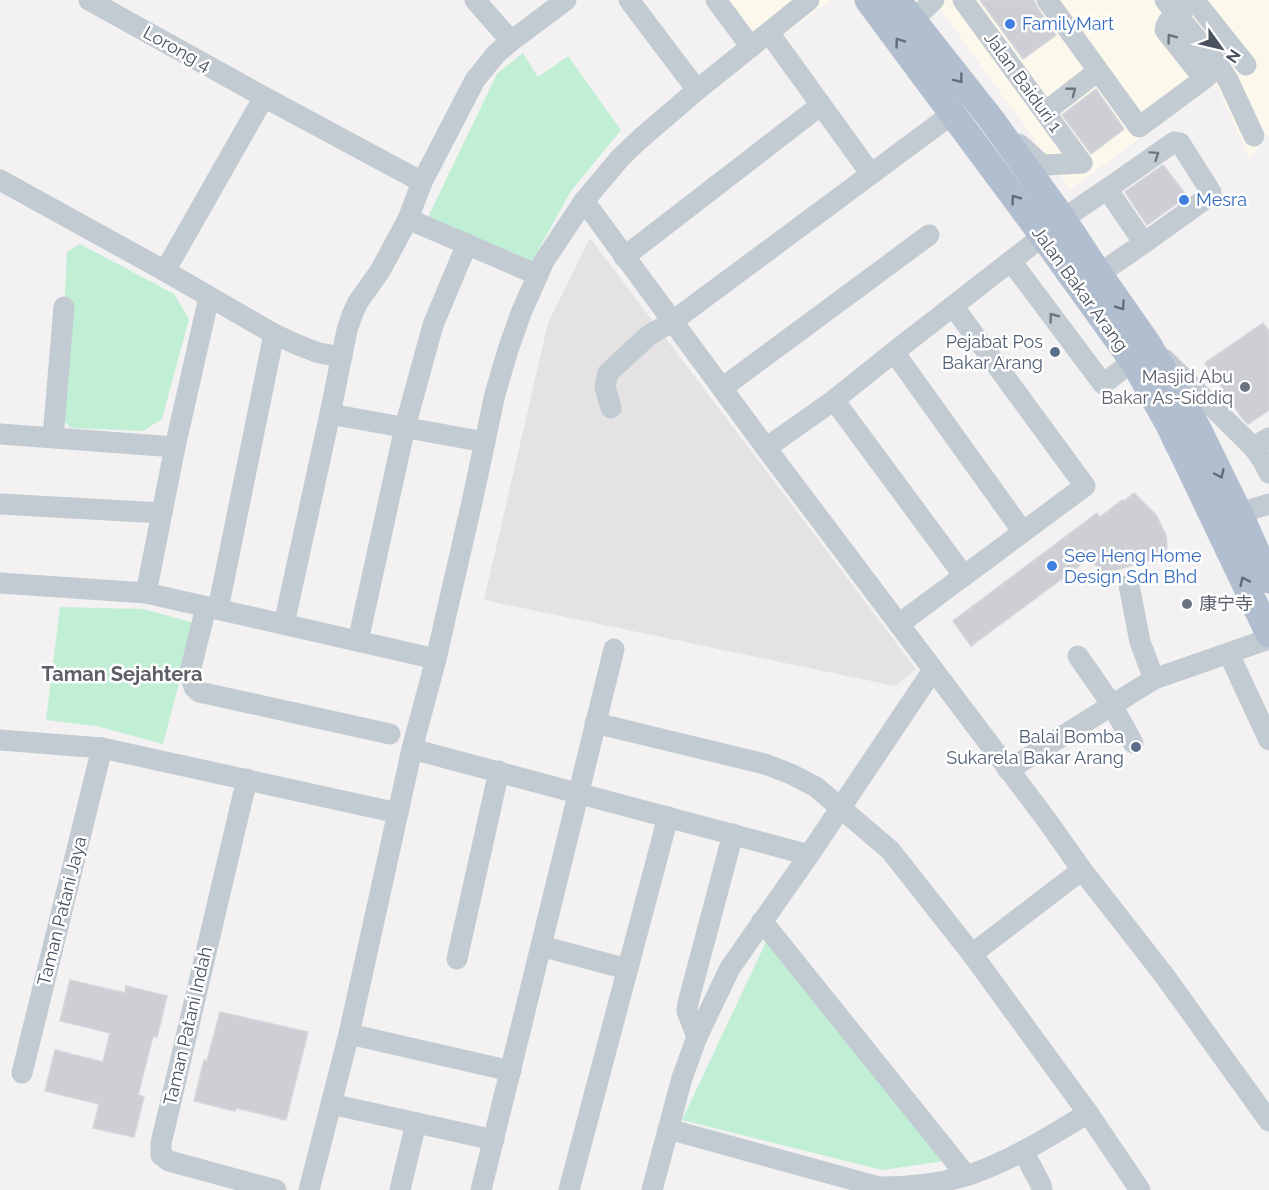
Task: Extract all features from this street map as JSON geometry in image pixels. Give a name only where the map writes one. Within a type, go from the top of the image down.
[{"type":"main road","name":"Jalan Bakar Arang","points":[[868,0],[1042,236],[1140,353],[1197,426],[1269,580]]},
{"type":"main road","name":"Jalan Bakar Arang","points":[[906,7],[991,119],[1063,219],[1099,274],[1140,353],[1176,442],[1269,634]]},
{"type":"street","name":"Lorong 4","points":[[89,0],[422,182]]},
{"type":"street","points":[[475,0],[512,41]]},
{"type":"street","points":[[284,624],[352,315],[358,302],[380,271],[408,219],[422,182],[475,80],[496,54],[566,0]]},
{"type":"street","points":[[629,0],[697,90]]},
{"type":"street","points":[[716,0],[752,47]]},
{"type":"street","points":[[309,1190],[349,1034],[412,748],[436,659],[495,394],[521,314],[544,261],[584,201],[621,157],[697,90],[809,0]]},
{"type":"street","points":[[906,7],[934,0]]},
{"type":"street","name":"Jalan Baiduri 1","points":[[963,0],[1082,163],[1052,166],[1040,163],[991,119]]},
{"type":"street","points":[[1047,0],[1139,127],[1211,73]]},
{"type":"street","points":[[1246,65],[1194,1],[1171,7],[1165,30],[1211,73],[1228,80],[1254,136]]},
{"type":"street","points":[[769,33],[871,174]]},
{"type":"street","points":[[1045,112],[1098,71]]},
{"type":"street","points":[[165,271],[264,97]]},
{"type":"street","points":[[624,257],[821,105]]},
{"type":"street","points":[[611,408],[605,387],[608,373],[648,336],[673,321],[952,114]]},
{"type":"street","points":[[1063,219],[1174,142],[1180,142],[1211,192],[1210,195],[1099,274]]},
{"type":"street","points":[[0,180],[274,334],[319,353],[342,357]]},
{"type":"street","points":[[1107,189],[1144,243]]},
{"type":"street","points":[[584,201],[1082,870],[1164,975],[1269,1121]]},
{"type":"street","points":[[408,219],[538,275]]},
{"type":"street","points":[[722,388],[928,235]]},
{"type":"street","points":[[766,448],[834,400],[1042,236]]},
{"type":"street","points":[[358,641],[405,427],[433,325],[468,244]]},
{"type":"street","points":[[1011,261],[1103,384],[1140,353],[1261,442],[1263,461],[1269,473]]},
{"type":"street","points":[[146,593],[175,447],[209,297]]},
{"type":"street","points":[[899,624],[1085,486],[952,306]]},
{"type":"street","points":[[53,437],[64,307]]},
{"type":"street","points":[[274,334],[212,608],[190,672],[192,681],[199,692],[390,734]]},
{"type":"street","points":[[894,352],[1023,532]]},
{"type":"street","points":[[834,400],[964,576]]},
{"type":"street","points":[[330,414],[485,442]]},
{"type":"street","points":[[0,434],[175,447]]},
{"type":"street","points":[[0,504],[162,513]]},
{"type":"street","points":[[1239,513],[1269,504]]},
{"type":"street","points":[[0,584],[146,593],[436,659]]},
{"type":"street","points":[[1129,585],[1140,642],[1154,679]]},
{"type":"street","points":[[1008,770],[1154,679],[1269,639]]},
{"type":"street","points":[[485,1189],[494,1140],[614,649]]},
{"type":"street","points":[[1229,654],[1269,740]]},
{"type":"street","points":[[1078,656],[1112,705],[1133,743]]},
{"type":"street","points":[[652,1190],[682,1078],[697,1037],[730,968],[933,670]]},
{"type":"street","points":[[595,723],[765,764],[816,787],[840,807],[890,850],[972,954],[1088,1113],[1140,1190]]},
{"type":"street","points":[[0,740],[102,748],[398,813]]},
{"type":"street","name":"Taman Patani Jaya","points":[[22,1073],[102,748]]},
{"type":"street","points":[[412,748],[809,855]]},
{"type":"street","points":[[457,959],[499,771]]},
{"type":"street","name":"Taman Patani Indah","points":[[247,779],[160,1143],[161,1155],[169,1161],[276,1190]]},
{"type":"street","points":[[569,1190],[668,817]]},
{"type":"street","points":[[697,1037],[687,1011],[688,1003],[734,834]]},
{"type":"street","points":[[972,954],[1082,870]]},
{"type":"street","points":[[762,921],[966,1176]]},
{"type":"street","points":[[541,946],[627,969]]},
{"type":"street","points":[[349,1034],[511,1071]]},
{"type":"street","points":[[331,1104],[494,1140]]},
{"type":"street","points":[[668,1129],[879,1188],[932,1184],[966,1176],[1023,1151],[1088,1113]]},
{"type":"street","points":[[400,1190],[416,1122]]},
{"type":"street","points":[[1023,1151],[1042,1190]]},
{"type":"shaded area","points":[[714,0],[831,0],[755,55]]},
{"type":"shaded area","points":[[934,0],[1269,0],[1269,134],[1250,159],[1216,84],[1070,189]]},
{"type":"shaded area","points":[[590,238],[916,669],[895,686],[484,600],[548,323]]},
{"type":"green space","points":[[523,53],[538,77],[568,56],[621,130],[571,191],[532,261],[428,217],[497,74]]},
{"type":"green space","points":[[80,244],[174,294],[189,319],[162,419],[143,431],[71,428],[59,416],[67,252]]},
{"type":"green space","points":[[60,607],[143,609],[195,623],[163,744],[96,726],[46,720]]},
{"type":"green space","points":[[766,942],[945,1161],[882,1170],[682,1120]]},
{"type":"building","points":[[980,0],[1034,0],[1056,35],[1023,59]]},
{"type":"building","points":[[1096,89],[1124,129],[1091,154],[1062,115]]},
{"type":"building","points":[[1163,165],[1187,196],[1147,225],[1125,192]]},
{"type":"building","name":"Masjid Abu Bakar As-Siddiq","points":[[1263,323],[1269,331],[1269,410],[1248,424],[1205,363]]},
{"type":"building","name":"See Heng Home Design Sdn Bhd","points":[[1134,493],[1156,515],[1166,535],[1165,556],[1102,574],[1090,558],[971,646],[953,621],[1097,513],[1100,517]]},
{"type":"building","points":[[70,980],[125,993],[126,986],[167,996],[157,1037],[153,1036],[138,1095],[144,1097],[134,1137],[93,1128],[99,1104],[45,1091],[55,1050],[103,1062],[110,1033],[60,1021]]},
{"type":"building","points":[[220,1012],[308,1032],[286,1120],[194,1101],[204,1060],[207,1061]]},
{"type":"place","name":"FamilyMart","points":[[1010,24]]},
{"type":"place","name":"Mesra","points":[[1184,200]]},
{"type":"place","name":"Pejabat Pos Bakar Arang","points":[[1055,352]]},
{"type":"place","name":"Masjid Abu Bakar As-Siddiq","points":[[1245,387]]},
{"type":"place","name":"See Heng Home Design Sdn Bhd","points":[[1052,566]]},
{"type":"place","name":"康宁寺","points":[[1187,604]]},
{"type":"place","name":"Balai Bomba Sukarela Bakar Arang","points":[[1136,747]]},
{"type":"district","name":"Taman Sejahtera","points":[[122,674]]}]
